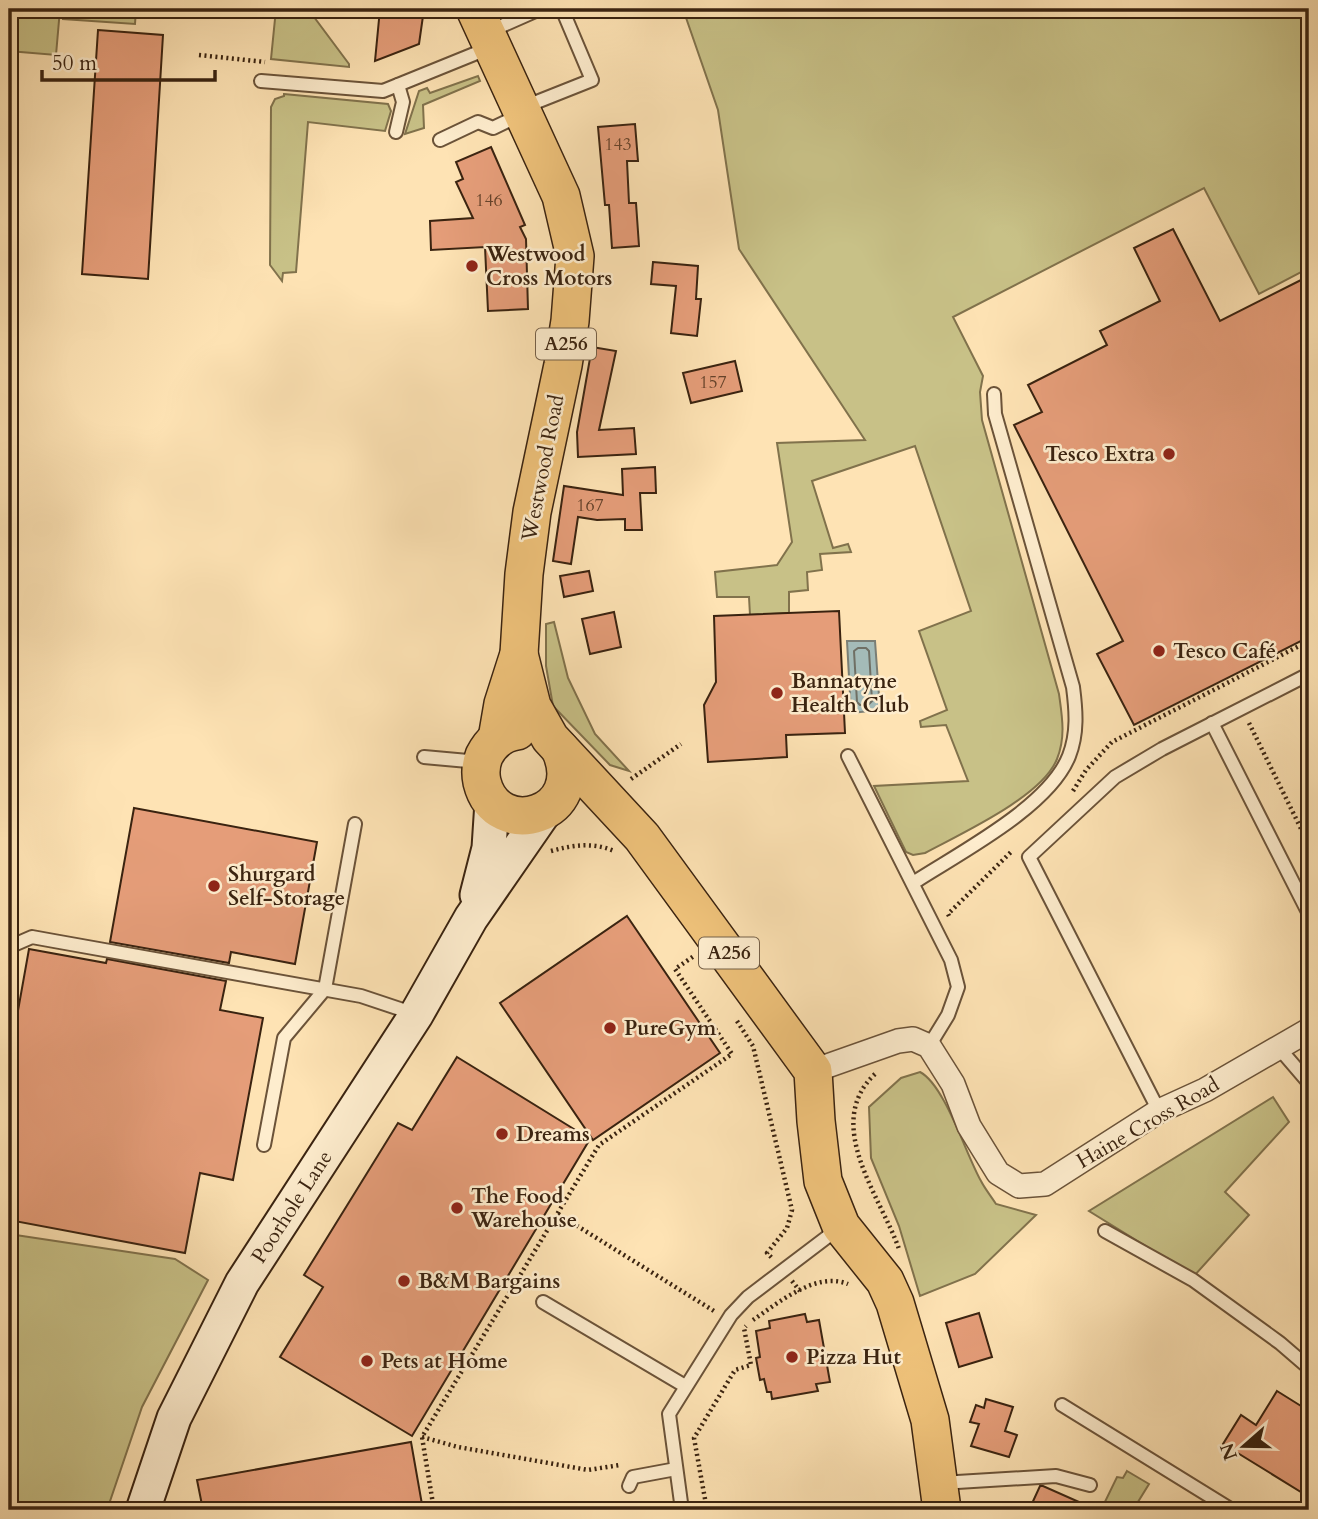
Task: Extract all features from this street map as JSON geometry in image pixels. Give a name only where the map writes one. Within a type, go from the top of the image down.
[{"type":"main road","name":"Westwood Road","points":[[485,30],[561,196],[575,257],[565,354],[532,512],[524,574],[519,654],[481,777],[484,790],[492,802]]},
{"type":"main road","name":"Westwood Road","points":[[519,654],[532,706],[566,762],[564,790],[550,807]]},
{"type":"main road","points":[[489,751],[509,732],[523,730],[537,732],[555,743]]},
{"type":"main road","name":"Westwood Road","points":[[555,743],[642,837],[813,1071]]},
{"type":"main road","points":[[492,802],[503,811],[517,816],[531,816],[550,807],[642,837]]},
{"type":"main road","points":[[813,1071],[823,1181],[841,1226],[885,1281],[895,1303],[930,1420],[941,1497]]},
{"type":"street","name":"Poorhole Lane","points":[[471,918],[489,848],[492,802]]},
{"type":"street","name":"Poorhole Lane","points":[[143,1510],[174,1418],[242,1283],[416,1015],[471,918],[550,807]]},
{"type":"street","name":"Haine Cross Road","points":[[929,1046],[953,1084],[970,1126],[998,1173],[1019,1186],[1045,1184],[1160,1111],[1205,1090],[1309,1030]]},
{"type":"street","points":[[813,1071],[898,1041],[913,1039],[929,1046]]},
{"type":"lane","points":[[261,80],[383,91],[398,85],[485,30],[540,9]]},
{"type":"lane","points":[[440,140],[478,122],[493,128],[523,110],[592,80],[562,9]]},
{"type":"lane","points":[[396,132],[403,102],[398,85]]},
{"type":"lane","points":[[913,883],[1027,808],[1054,784],[1070,755],[1077,716],[1073,687],[995,414],[994,394]]},
{"type":"lane","points":[[1160,1111],[1028,857],[1115,777],[1162,749],[1309,674]]},
{"type":"lane","points":[[1212,723],[1309,915]]},
{"type":"lane","points":[[424,757],[489,751]]},
{"type":"lane","points":[[848,756],[951,960],[958,987],[948,1015],[929,1046]]},
{"type":"lane","points":[[264,1145],[284,1038],[325,989],[355,824]]},
{"type":"lane","points":[[9,947],[32,937],[361,996],[416,1015]]},
{"type":"lane","points":[[1279,1048],[1309,1083]]},
{"type":"lane","points":[[682,1510],[669,1413],[728,1319],[748,1297],[841,1226]]},
{"type":"lane","points":[[1105,1231],[1193,1280],[1280,1343],[1309,1368]]},
{"type":"lane","points":[[544,1302],[685,1386]]},
{"type":"lane","points":[[1062,1405],[1232,1510]]},
{"type":"lane","points":[[629,1486],[632,1477],[676,1469]]},
{"type":"lane","points":[[941,1497],[1056,1476],[1090,1485]]},
{"type":"path","points":[[1301,9],[1309,27]]},
{"type":"path","points":[[199,55],[273,63]]},
{"type":"path","points":[[1112,743],[1309,641]]},
{"type":"path","points":[[1242,708],[1309,845]]},
{"type":"path","points":[[631,779],[681,744]]},
{"type":"path","points":[[687,945],[701,967]]},
{"type":"path","points":[[434,1510],[422,1437],[599,1145],[732,1054],[675,969],[694,956]]},
{"type":"path","points":[[730,1010],[753,1046],[792,1210],[787,1228],[767,1252]]},
{"type":"path","points":[[558,1214],[715,1312]]},
{"type":"path","points":[[707,1510],[694,1438],[735,1370],[751,1365],[744,1328],[800,1291],[821,1282],[837,1280],[852,1285]]},
{"type":"path","points":[[422,1437],[445,1444],[572,1468]]},
{"type":"shaded area","points":[[9,9],[60,9],[56,55],[9,51]]},
{"type":"shaded area","points":[[64,9],[136,9],[135,24],[63,19]]},
{"type":"shaded area","points":[[276,9],[308,9],[349,67],[271,59]]},
{"type":"shaded area","points":[[683,9],[1296,9],[1309,36],[1309,268],[1259,294],[1204,188],[953,317],[983,376],[980,392],[982,420],[1059,694],[1062,735],[1057,759],[1035,787],[978,825],[925,853],[913,855],[906,852],[874,786],[968,781],[946,725],[921,727],[920,721],[947,710],[919,631],[971,611],[915,446],[812,481],[833,548],[848,544],[851,552],[820,554],[822,570],[807,572],[808,590],[789,592],[789,613],[750,615],[749,597],[717,597],[715,572],[777,565],[792,542],[777,443],[865,440],[739,249],[718,110]]},
{"type":"shaded area","points":[[478,76],[480,81],[423,105],[424,128],[405,134],[419,91],[427,88],[430,93]]},
{"type":"shaded area","points":[[284,94],[388,104],[391,111],[385,131],[308,122],[296,272],[283,273],[282,281],[270,265],[271,107],[275,99]]},
{"type":"shaded area","points":[[554,622],[568,678],[595,734],[629,771],[610,765],[553,706],[546,666],[546,624]]},
{"type":"shaded area","points":[[920,1072],[938,1091],[984,1187],[996,1204],[1036,1215],[975,1274],[920,1296],[899,1226],[871,1158],[869,1107],[901,1078]]},
{"type":"shaded area","points":[[1273,1097],[1289,1122],[1225,1192],[1249,1215],[1194,1276],[1089,1211]]},
{"type":"shaded area","points":[[9,1234],[175,1259],[208,1280],[142,1407],[107,1510],[9,1510]]},
{"type":"shaded area","points":[[1127,1471],[1149,1484],[1133,1510],[1101,1510],[1117,1477],[1123,1478]]},
{"type":"water","points":[[847,641],[875,641],[880,710],[851,713]]},
{"type":"building","points":[[380,9],[424,9],[419,44],[375,61]]},
{"type":"building","points":[[98,30],[163,35],[148,279],[82,274]]},
{"type":"building","points":[[635,124],[638,161],[627,161],[629,203],[636,203],[639,246],[612,248],[598,127]]},
{"type":"building","points":[[491,147],[525,225],[520,227],[526,239],[528,309],[488,311],[485,247],[431,250],[430,221],[473,218],[456,182],[463,179],[456,162]]},
{"type":"building","name":"Tesco Extra","points":[[1173,229],[1220,321],[1309,276],[1309,637],[1134,725],[1097,654],[1123,641],[1014,425],[1042,412],[1028,385],[1107,345],[1100,331],[1160,301],[1134,248]]},
{"type":"building","points":[[653,262],[698,266],[696,299],[701,299],[697,336],[671,333],[676,286],[651,284]]},
{"type":"building","points":[[592,347],[616,351],[599,430],[634,428],[636,454],[578,457],[577,432]]},
{"type":"building","points":[[735,361],[742,391],[691,403],[683,373]]},
{"type":"building","points":[[655,467],[656,493],[640,493],[642,530],[625,530],[625,519],[597,520],[578,517],[571,564],[553,561],[564,486],[623,495],[622,469]]},
{"type":"building","points":[[589,571],[593,591],[564,597],[560,576]]},
{"type":"building","name":"Bannatyne Health Club","points":[[839,611],[845,733],[786,735],[787,757],[708,762],[704,705],[716,682],[714,616]]},
{"type":"building","points":[[614,612],[621,647],[590,654],[582,619]]},
{"type":"building","name":"Shurgard Self-Storage","points":[[134,808],[317,842],[295,964],[231,952],[229,963],[110,942]]},
{"type":"building","name":"PureGym","points":[[627,916],[720,1053],[593,1140],[500,1003]]},
{"type":"building","points":[[29,949],[106,963],[107,959],[226,981],[220,1010],[263,1018],[233,1180],[200,1173],[185,1253],[9,1220],[9,1061]]},
{"type":"building","points":[[457,1057],[590,1139],[412,1436],[280,1357],[323,1287],[304,1275],[398,1123],[412,1130]]},
{"type":"building","points":[[979,1313],[992,1357],[959,1367],[946,1323]]},
{"type":"building","name":"Pizza Hut","points":[[805,1314],[807,1322],[819,1320],[830,1382],[816,1384],[818,1391],[772,1399],[764,1379],[760,1380],[756,1358],[760,1357],[756,1331],[770,1328],[769,1321]]},
{"type":"building","points":[[1277,1391],[1309,1411],[1309,1497],[1223,1444],[1241,1415],[1256,1425]]},
{"type":"building","points":[[986,1399],[1013,1407],[1005,1431],[1017,1435],[1009,1457],[971,1446],[979,1424],[970,1422],[976,1405],[984,1408]]},
{"type":"building","points":[[411,1442],[423,1510],[203,1510],[197,1480]]},
{"type":"building","points":[[1040,1486],[1043,1486],[1097,1510],[1029,1510]]},
{"type":"place","name":"Westwood Cross Motors","points":[[472,266]]},
{"type":"place","name":"Tesco Extra","points":[[1169,454]]},
{"type":"place","name":"Tesco Café","points":[[1159,651]]},
{"type":"place","name":"Bannatyne Health Club","points":[[777,693]]},
{"type":"place","name":"Shurgard Self-Storage","points":[[214,886]]},
{"type":"place","name":"PureGym","points":[[610,1028]]},
{"type":"place","name":"Dreams","points":[[502,1134]]},
{"type":"place","name":"The Food Warehouse","points":[[457,1208]]},
{"type":"place","name":"B&M Bargains","points":[[404,1281]]},
{"type":"place","name":"Pizza Hut","points":[[792,1357]]},
{"type":"place","name":"Pets at Home","points":[[367,1361]]}]
